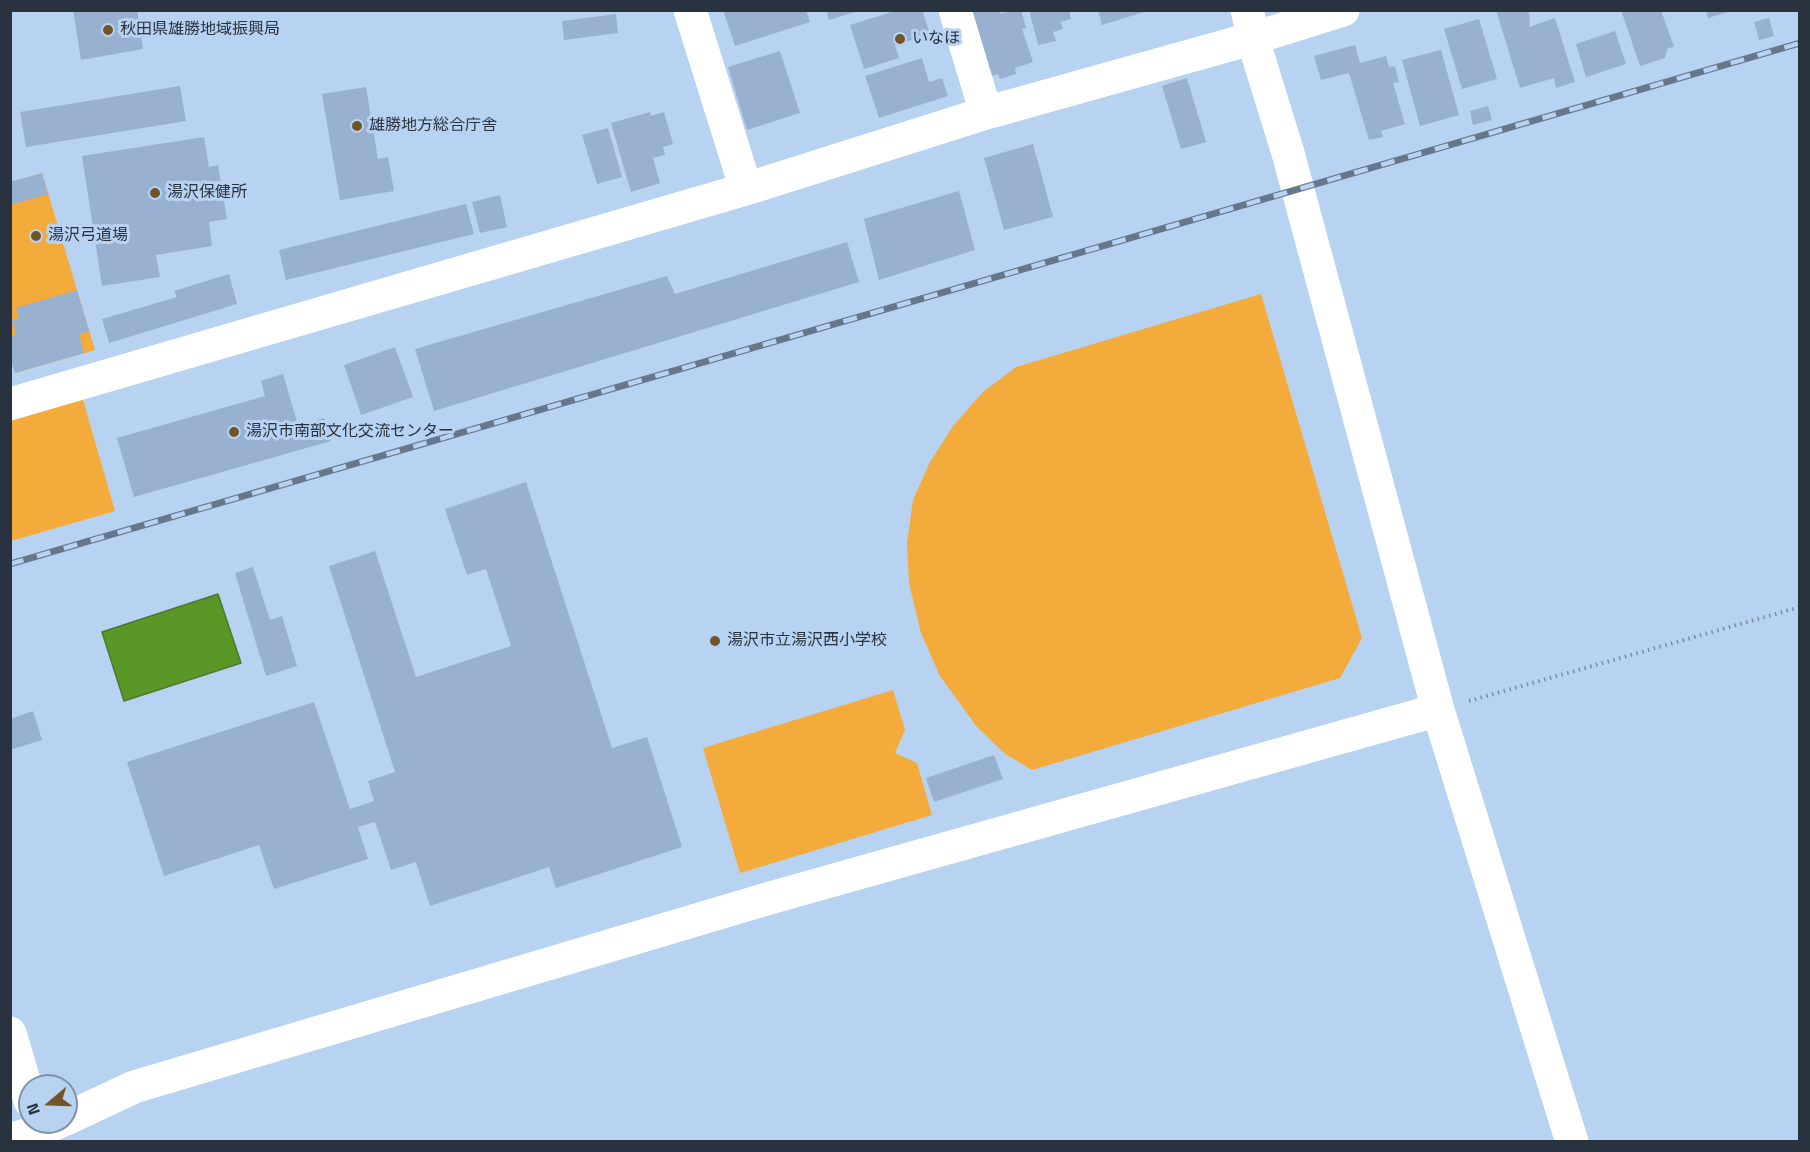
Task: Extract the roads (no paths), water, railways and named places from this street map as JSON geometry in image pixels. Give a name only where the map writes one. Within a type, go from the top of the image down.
[{"type":"street","points":[[690,10],[746,189]]},
{"type":"street","points":[[955,10],[986,113]]},
{"type":"street","points":[[10,405],[746,189],[986,113],[1251,24],[1343,10]]},
{"type":"street","points":[[1251,24],[1438,710],[1572,1142]]},
{"type":"street","points":[[78,1108],[134,1087],[771,898],[1438,710]]},
{"type":"street","points":[[10,1033],[24,1074]]},
{"type":"railway","points":[[10,564],[1800,43]]},
{"type":"place","name":"秋田県雄勝地域振興局","points":[[108,30]]},
{"type":"place","name":"いなほ","points":[[900,39]]},
{"type":"place","name":"雄勝地方総合庁舎","points":[[357,126]]},
{"type":"place","name":"湯沢保健所","points":[[155,193]]},
{"type":"place","name":"湯沢弓道場","points":[[36,236]]},
{"type":"place","name":"湯沢市南部文化交流センター","points":[[234,432]]},
{"type":"place","name":"湯沢市立湯沢西小学校","points":[[715,641]]}]
